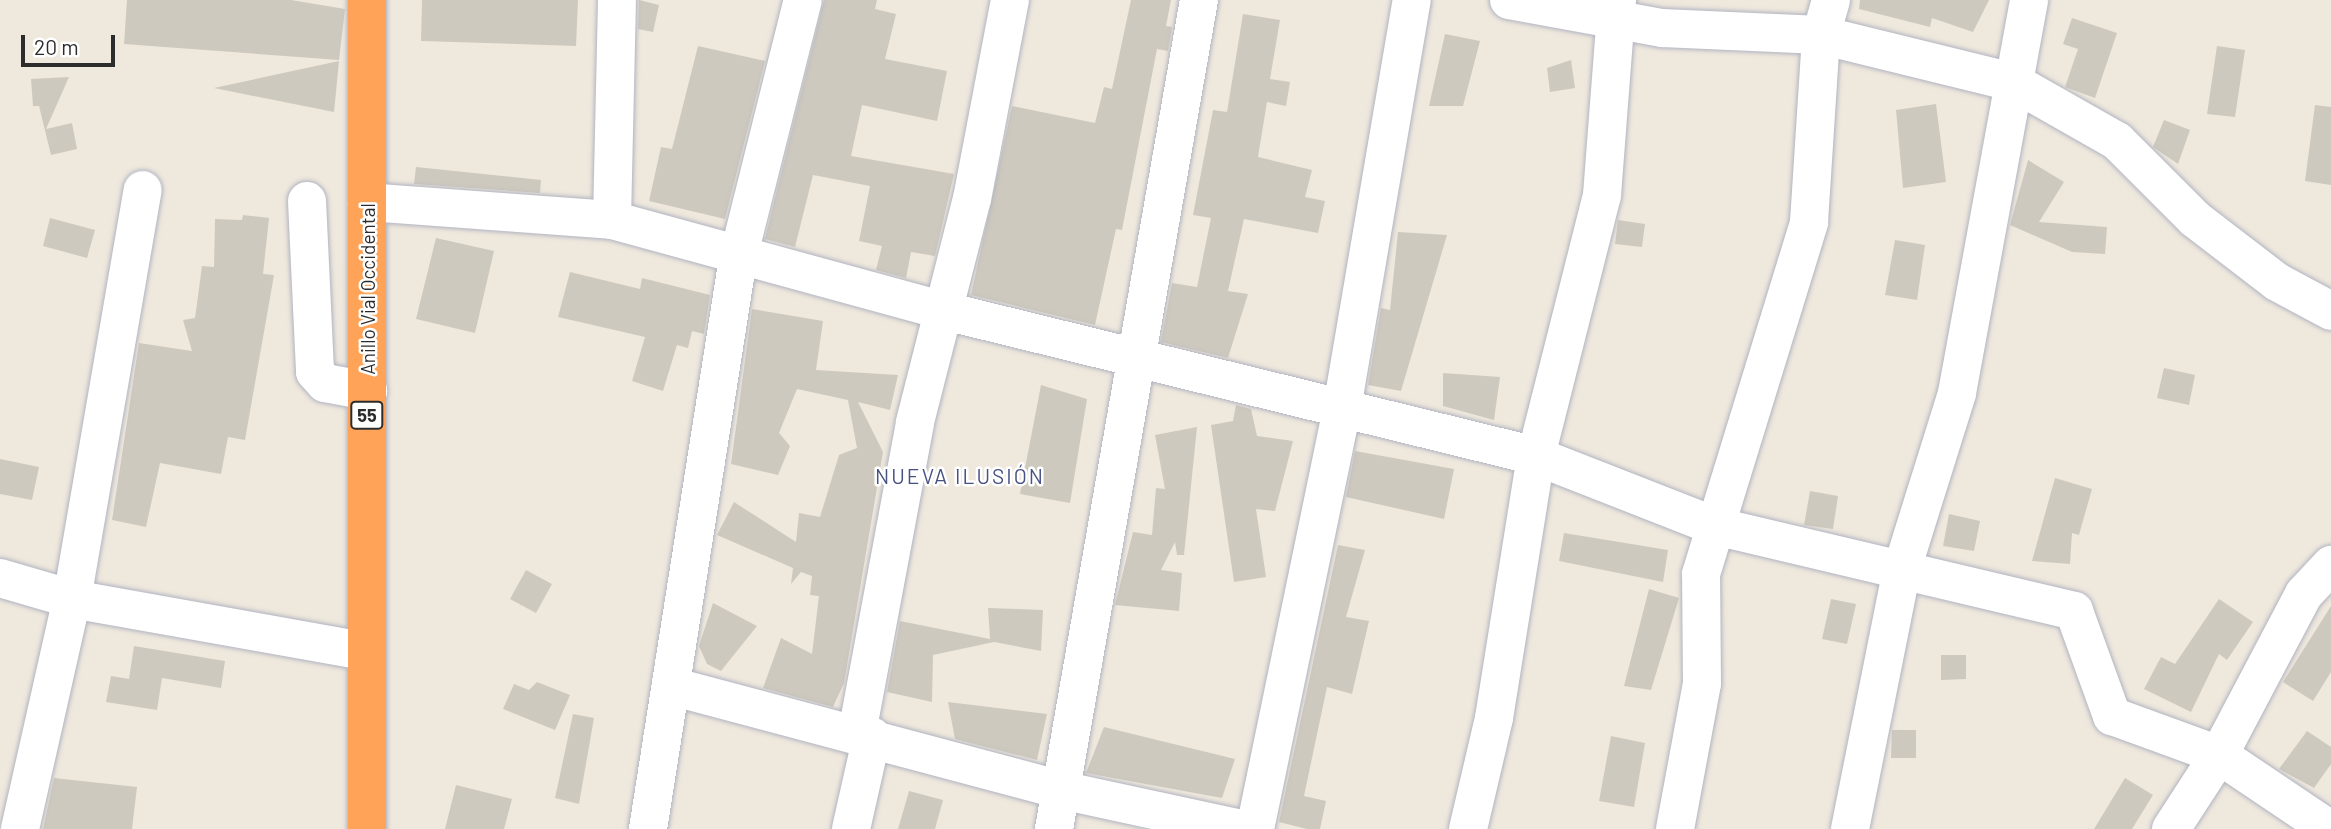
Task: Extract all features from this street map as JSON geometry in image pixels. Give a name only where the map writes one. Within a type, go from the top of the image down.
[{"type":"highway","name":"Anillo Vial Occidental","points":[[367,0],[368,391],[364,651],[367,829]]},
{"type":"street","points":[[612,219],[617,0]]},
{"type":"street","points":[[648,829],[738,258],[803,0]]},
{"type":"street","points":[[850,829],[941,310],[972,199],[1010,0]]},
{"type":"street","points":[[1054,829],[1139,359],[1199,0]]},
{"type":"street","points":[[1255,829],[1342,408],[1412,0]]},
{"type":"street","points":[[1509,0],[1614,8],[1662,27],[1826,18],[2013,82],[2117,141],[2195,219],[2277,282],[2331,311]]},
{"type":"street","points":[[1850,829],[1902,569],[1957,393],[2029,0]]},
{"type":"street","points":[[1468,829],[1494,718],[1536,456],[1602,195],[1614,8]]},
{"type":"street","points":[[1675,829],[1702,684],[1701,574],[1809,222],[1826,18]]},
{"type":"street","points":[[20,829],[72,599],[143,190]]},
{"type":"street","points":[[307,201],[315,372],[325,383],[368,391]]},
{"type":"street","points":[[367,202],[612,219],[738,258],[1536,456],[1715,526],[2074,611],[2112,716],[2219,755],[2329,829]]},
{"type":"street","points":[[2171,829],[2219,755],[2304,594],[2331,565]]},
{"type":"street","points":[[0,578],[72,599],[364,651]]},
{"type":"street","points":[[671,686],[865,734],[1061,790],[1242,829]]},
{"type":"building","points":[[127,0],[291,0],[345,9],[339,60],[124,44]]},
{"type":"building","points":[[422,0],[578,0],[576,46],[421,41]]},
{"type":"building","points":[[639,0],[659,5],[653,32],[638,29]]},
{"type":"building","points":[[824,0],[877,0],[875,9],[896,14],[885,59],[947,71],[937,121],[862,105],[851,156],[954,174],[935,256],[911,252],[906,278],[876,270],[882,246],[859,241],[870,186],[813,175],[795,247],[765,239]]},
{"type":"building","points":[[1131,0],[1171,0],[1166,26],[1172,27],[1168,51],[1157,49],[1122,230],[1116,229],[1095,325],[971,295],[1012,106],[1095,123],[1104,87],[1112,89]]},
{"type":"building","points":[[1860,0],[1989,0],[1973,32],[1932,18],[1930,27],[1859,9]]},
{"type":"building","points":[[1243,14],[1280,20],[1270,79],[1290,82],[1286,106],[1267,102],[1258,157],[1312,170],[1305,197],[1325,201],[1318,233],[1244,219],[1228,291],[1248,294],[1228,358],[1161,342],[1172,283],[1197,287],[1211,218],[1193,215],[1213,110],[1227,112]]},
{"type":"building","points":[[2072,18],[2117,33],[2095,98],[2065,87],[2078,49],[2063,44]]},
{"type":"building","points":[[1445,34],[1480,41],[1463,106],[1429,106]]},
{"type":"building","points":[[698,46],[765,61],[725,219],[649,201],[661,147],[672,149]]},
{"type":"building","points":[[2217,46],[2245,50],[2235,117],[2207,114]]},
{"type":"building","points":[[1571,60],[1575,88],[1550,92],[1547,68]]},
{"type":"building","points":[[339,61],[334,112],[214,88]]},
{"type":"building","points":[[69,77],[46,129],[72,123],[77,149],[51,155],[39,106],[33,106],[31,79]]},
{"type":"building","points":[[1936,104],[1946,182],[1903,188],[1896,110]]},
{"type":"building","points":[[2315,105],[2331,107],[2331,185],[2305,181]]},
{"type":"building","points":[[2164,120],[2190,130],[2178,164],[2153,147]]},
{"type":"building","points":[[2028,160],[2064,182],[2039,222],[2107,227],[2105,254],[2072,252],[2010,225]]},
{"type":"building","points":[[416,167],[541,180],[540,193],[414,184]]},
{"type":"building","points":[[243,215],[269,218],[263,274],[274,275],[245,440],[228,437],[221,474],[160,463],[146,527],[112,520],[139,343],[192,351],[183,320],[195,318],[202,266],[214,267],[215,219],[242,220]]},
{"type":"building","points":[[50,218],[95,230],[87,258],[43,246]]},
{"type":"building","points":[[1618,220],[1645,224],[1642,247],[1615,244]]},
{"type":"building","points":[[1398,232],[1447,235],[1401,391],[1368,385],[1381,308],[1390,310]]},
{"type":"building","points":[[436,238],[494,251],[475,333],[416,319]]},
{"type":"building","points":[[1895,240],[1925,245],[1917,300],[1885,295]]},
{"type":"building","points":[[570,272],[640,289],[642,278],[710,295],[704,334],[692,331],[688,348],[677,345],[663,391],[632,381],[645,337],[558,317]]},
{"type":"building","points":[[752,309],[823,321],[816,370],[898,375],[890,410],[858,402],[883,452],[844,683],[833,707],[763,688],[781,638],[812,654],[819,596],[810,595],[812,576],[801,572],[791,584],[793,568],[717,535],[734,502],[796,542],[799,513],[820,517],[839,455],[857,448],[848,400],[797,389],[779,433],[790,446],[778,475],[731,464]]},
{"type":"building","points":[[2164,368],[2195,375],[2189,405],[2157,398]]},
{"type":"building","points":[[1443,373],[1500,377],[1494,420],[1443,406]]},
{"type":"building","points":[[1041,385],[1087,399],[1070,503],[1020,494]]},
{"type":"building","points":[[1236,405],[1251,409],[1257,436],[1293,441],[1275,511],[1256,509],[1266,577],[1234,582],[1211,425],[1233,421]]},
{"type":"building","points":[[1197,427],[1184,555],[1177,555],[1175,542],[1161,570],[1182,573],[1179,611],[1115,605],[1133,532],[1152,535],[1156,488],[1165,489],[1155,435]]},
{"type":"building","points":[[1355,451],[1454,469],[1444,519],[1346,497]]},
{"type":"building","points":[[0,459],[39,467],[32,500],[0,494]]},
{"type":"building","points":[[2055,478],[2092,489],[2079,535],[2072,533],[2070,564],[2032,561]]},
{"type":"building","points":[[1810,491],[1838,496],[1833,529],[1804,525]]},
{"type":"building","points":[[1949,514],[1980,521],[1974,551],[1943,546]]},
{"type":"building","points":[[1564,533],[1668,550],[1663,582],[1559,561]]},
{"type":"building","points":[[1338,545],[1365,550],[1346,617],[1369,621],[1352,694],[1327,687],[1304,796],[1326,801],[1320,829],[1307,829],[1279,822]]},
{"type":"building","points":[[526,570],[552,584],[536,613],[510,599]]},
{"type":"building","points":[[1649,589],[1679,598],[1651,690],[1624,686]]},
{"type":"building","points":[[1831,599],[1856,604],[1847,644],[1822,639]]},
{"type":"building","points":[[2219,599],[2253,622],[2227,660],[2219,654],[2191,712],[2144,689],[2161,657],[2175,664]]},
{"type":"building","points":[[713,603],[757,626],[721,671],[707,664],[699,646]]},
{"type":"building","points":[[2331,606],[2331,672],[2313,701],[2283,682]]},
{"type":"building","points":[[988,608],[1043,610],[1041,651],[994,642],[933,655],[932,702],[887,692],[900,621],[990,639]]},
{"type":"building","points":[[134,646],[225,661],[221,688],[162,678],[157,710],[106,702],[111,676],[129,679]]},
{"type":"building","points":[[1941,655],[1966,655],[1966,679],[1941,680]]},
{"type":"building","points":[[537,682],[570,695],[555,730],[503,709],[514,684],[529,690]]},
{"type":"building","points":[[948,702],[1047,714],[1037,760],[955,739]]},
{"type":"building","points":[[573,714],[594,718],[579,804],[555,798]]},
{"type":"building","points":[[1104,727],[1235,759],[1222,798],[1086,773]]},
{"type":"building","points":[[1892,730],[1916,730],[1916,758],[1891,758]]},
{"type":"building","points":[[2307,731],[2331,747],[2331,764],[2314,788],[2279,769]]},
{"type":"building","points":[[1611,736],[1645,743],[1634,807],[1599,801]]},
{"type":"building","points":[[54,778],[137,787],[132,829],[43,829]]},
{"type":"building","points":[[2125,778],[2153,795],[2132,829],[2094,829]]},
{"type":"building","points":[[456,785],[512,799],[504,829],[445,829]]},
{"type":"building","points":[[909,791],[943,800],[935,829],[898,829]]},
{"type":"district","name":"NUEVA ILUSIÓN","points":[[960,476]]}]
